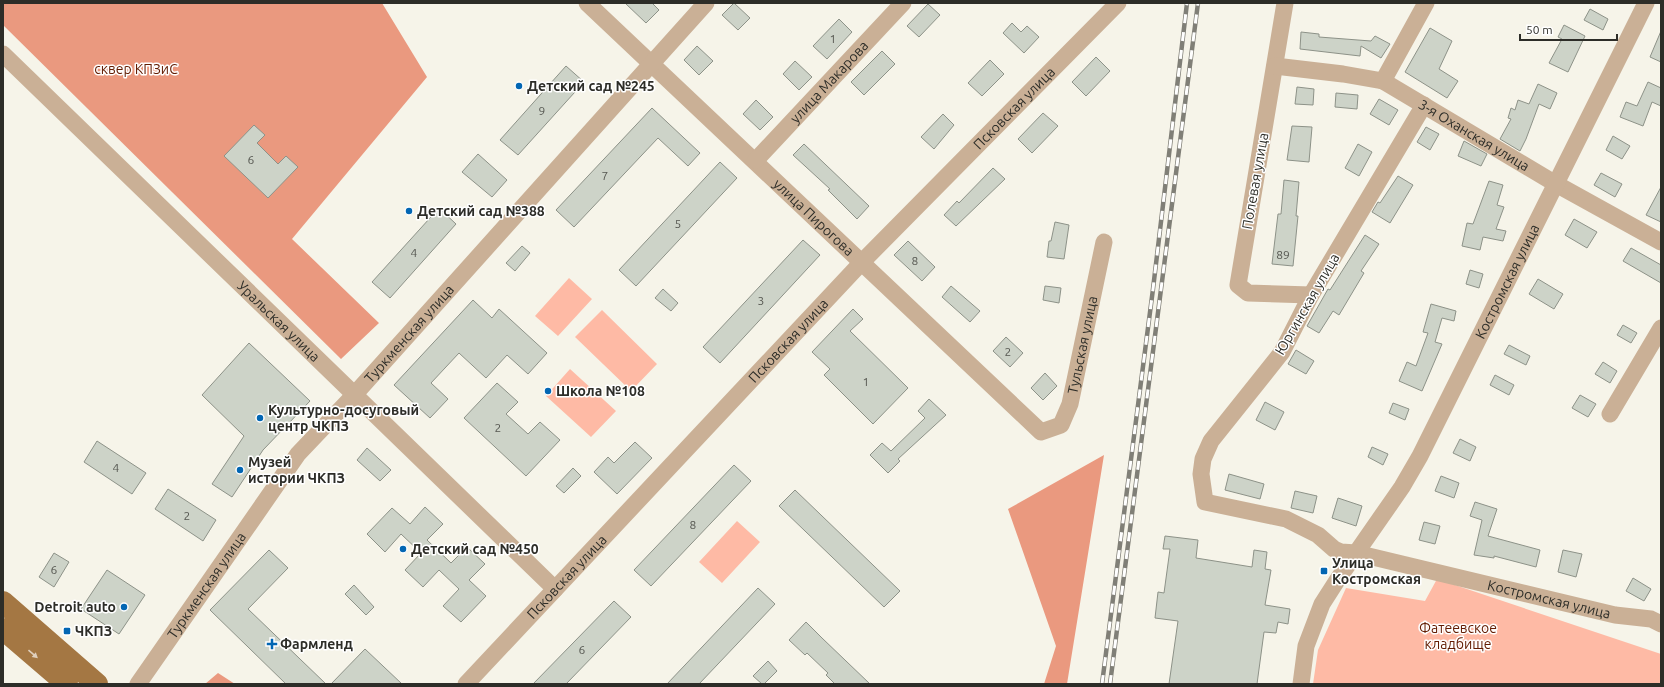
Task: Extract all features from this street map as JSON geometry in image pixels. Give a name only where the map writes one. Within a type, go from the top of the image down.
[{"type":"main road","points":[[3,602],[97,684]]},
{"type":"main road","points":[[3,629],[67,684]]},
{"type":"street","name":"улица Пирогова","points":[[587,3],[650,64],[756,160],[1041,432]]},
{"type":"street","name":"Туркменская улица","points":[[138,684],[298,454],[355,394],[706,3]]},
{"type":"street","name":"улица Макарова","points":[[756,160],[903,3]]},
{"type":"street","name":"Псковская улица","points":[[466,684],[862,262],[1118,3]]},
{"type":"street","name":"Полевая улица","points":[[1285,3],[1238,285],[1248,293],[1311,295]]},
{"type":"street","points":[[1383,81],[1426,3]]},
{"type":"street","name":"Костромская улица","points":[[1356,553],[1402,487],[1420,456],[1646,3]]},
{"type":"street","name":"Уральская улица","points":[[3,54],[555,589]]},
{"type":"street","name":"3-я Оханская улица","points":[[1275,66],[1343,74],[1383,81],[1556,184],[1661,242]]},
{"type":"street","name":"Юргинская улица","points":[[1204,502],[1201,474],[1203,459],[1211,440],[1282,352],[1311,295],[1424,105]]},
{"type":"street","name":"Тульская улица","points":[[1041,432],[1061,425],[1070,404],[1104,242]]},
{"type":"street","points":[[1610,414],[1661,328]]},
{"type":"street","name":"Костромская улица","points":[[1204,502],[1286,519],[1318,534],[1334,549],[1341,552],[1356,553],[1615,615],[1658,619]]},
{"type":"street","points":[[1301,684],[1306,646],[1312,626],[1322,604],[1356,553]]},
{"type":"green space","name":"сквер КПЗиС","points":[[3,3],[382,3],[427,77],[292,239],[379,323],[341,359],[3,25]]},
{"type":"green space","points":[[569,278],[592,299],[558,336],[535,316]]},
{"type":"green space","points":[[602,310],[657,364],[631,391],[575,337]]},
{"type":"green space","points":[[570,369],[616,411],[591,437],[546,396]]},
{"type":"green space","points":[[1104,455],[1067,684],[1044,684],[1056,646],[1008,509]]},
{"type":"green space","points":[[737,521],[760,542],[722,583],[699,562]]},
{"type":"green space","name":"Фатеевское кладбище","points":[[1437,579],[1661,654],[1661,684],[1313,684],[1318,650],[1346,588],[1425,601]]},
{"type":"green space","points":[[218,673],[235,684],[205,684]]},
{"type":"building","points":[[625,3],[652,3],[659,10],[646,23]]},
{"type":"building","points":[[734,3],[750,18],[738,30],[722,15]]},
{"type":"building","points":[[928,4],[940,15],[919,37],[907,26]]},
{"type":"building","points":[[1590,9],[1608,19],[1603,30],[1584,20]]},
{"type":"building","points":[[839,19],[852,32],[827,59],[813,46]]},
{"type":"building","points":[[1012,23],[1021,32],[1027,26],[1039,37],[1024,53],[1003,33]]},
{"type":"building","points":[[1564,25],[1585,36],[1568,72],[1549,63],[1562,39],[1558,37]]},
{"type":"building","points":[[1430,28],[1452,41],[1439,69],[1458,81],[1447,98],[1405,72]]},
{"type":"building","points":[[1661,31],[1661,62],[1650,57]]},
{"type":"building","points":[[1301,32],[1319,34],[1319,37],[1371,41],[1375,36],[1390,44],[1381,58],[1361,46],[1360,56],[1300,49]]},
{"type":"building","points":[[697,46],[713,61],[699,75],[684,60]]},
{"type":"building","points":[[882,51],[895,64],[864,95],[851,82]]},
{"type":"building","points":[[1096,57],[1110,71],[1086,96],[1072,82]]},
{"type":"building","points":[[990,60],[1004,74],[982,96],[968,83]]},
{"type":"building","points":[[795,61],[812,77],[799,90],[783,74]]},
{"type":"building","points":[[566,66],[584,82],[518,155],[500,140]]},
{"type":"building","points":[[1648,82],[1661,88],[1661,106],[1652,102],[1643,126],[1620,117],[1626,102],[1637,106]]},
{"type":"building","points":[[1538,84],[1557,93],[1550,109],[1539,104],[1520,151],[1500,139],[1511,119],[1508,118],[1511,108],[1515,110],[1518,100],[1529,104]]},
{"type":"building","points":[[1297,87],[1314,89],[1313,105],[1295,104]]},
{"type":"building","points":[[1336,93],[1358,95],[1357,109],[1335,107]]},
{"type":"building","points":[[1379,99],[1398,110],[1389,125],[1370,114]]},
{"type":"building","points":[[756,100],[773,117],[760,130],[743,114]]},
{"type":"building","points":[[652,108],[700,153],[688,166],[658,138],[574,227],[556,210]]},
{"type":"building","points":[[1043,113],[1058,126],[1032,153],[1018,139]]},
{"type":"building","points":[[943,114],[954,125],[934,149],[921,137]]},
{"type":"building","points":[[254,125],[265,135],[257,143],[278,164],[286,156],[298,167],[268,198],[224,156]]},
{"type":"building","points":[[1292,126],[1312,127],[1309,162],[1287,160]]},
{"type":"building","points":[[1426,127],[1439,134],[1430,150],[1417,142]]},
{"type":"building","points":[[1613,136],[1630,146],[1622,159],[1606,150]]},
{"type":"building","points":[[1464,141],[1487,154],[1481,166],[1458,156]]},
{"type":"building","points":[[804,144],[869,206],[857,219],[828,190],[830,189],[793,155]]},
{"type":"building","points":[[1358,144],[1372,152],[1359,176],[1345,168]]},
{"type":"building","points":[[478,154],[507,180],[492,197],[462,172]]},
{"type":"building","points":[[720,162],[737,178],[636,286],[619,270]]},
{"type":"building","points":[[993,168],[1005,179],[956,226],[944,215],[957,201],[959,203]]},
{"type":"building","points":[[1601,173],[1622,184],[1615,197],[1594,185]]},
{"type":"building","points":[[1398,176],[1413,185],[1390,223],[1372,212],[1378,202],[1380,203]]},
{"type":"building","points":[[1284,180],[1299,182],[1296,216],[1298,216],[1293,266],[1272,264],[1278,214],[1281,214]]},
{"type":"building","points":[[1489,181],[1503,185],[1497,205],[1504,207],[1496,229],[1506,231],[1503,241],[1483,237],[1480,250],[1462,246],[1467,223],[1473,224]]},
{"type":"building","points":[[1661,187],[1661,222],[1646,215]]},
{"type":"building","points":[[439,208],[456,224],[390,298],[372,282]]},
{"type":"building","points":[[1574,219],[1597,232],[1587,248],[1565,235]]},
{"type":"building","points":[[1055,222],[1069,225],[1064,259],[1047,257],[1049,241],[1051,241]]},
{"type":"building","points":[[1365,235],[1379,244],[1361,271],[1364,273],[1339,315],[1333,311],[1319,333],[1307,326],[1328,289],[1330,290]]},
{"type":"building","points":[[803,240],[820,255],[720,363],[703,347]]},
{"type":"building","points":[[908,241],[935,267],[922,281],[894,255]]},
{"type":"building","points":[[522,246],[530,253],[515,271],[506,263]]},
{"type":"building","points":[[1631,248],[1661,265],[1661,283],[1623,261]]},
{"type":"building","points":[[1470,270],[1483,274],[1479,288],[1466,284]]},
{"type":"building","points":[[1538,279],[1563,294],[1554,309],[1529,294]]},
{"type":"building","points":[[951,286],[980,311],[970,322],[942,297]]},
{"type":"building","points":[[1045,286],[1061,288],[1059,303],[1043,300]]},
{"type":"building","points":[[663,289],[678,303],[671,311],[655,298]]},
{"type":"building","points":[[473,300],[492,318],[499,309],[547,353],[528,374],[507,355],[486,378],[459,353],[431,383],[448,399],[430,418],[394,385]]},
{"type":"building","points":[[1431,304],[1456,311],[1454,321],[1442,318],[1435,342],[1442,344],[1422,391],[1399,381],[1407,362],[1416,366],[1428,333],[1423,332]]},
{"type":"building","points":[[853,309],[863,319],[850,331],[908,388],[873,424],[824,375],[830,369],[812,352]]},
{"type":"building","points":[[1623,325],[1637,333],[1631,343],[1617,335]]},
{"type":"building","points":[[1006,337],[1023,353],[1010,367],[993,351]]},
{"type":"building","name":"Культурно-досуговый центр ЧКПЗ","points":[[249,343],[310,401],[263,450],[232,497],[212,484],[244,436],[202,395]]},
{"type":"building","points":[[1509,345],[1530,356],[1526,365],[1504,354]]},
{"type":"building","points":[[1296,350],[1314,361],[1306,374],[1288,364]]},
{"type":"building","points":[[1603,362],[1617,371],[1610,383],[1595,374]]},
{"type":"building","points":[[1045,373],[1057,386],[1043,400],[1031,388]]},
{"type":"building","points":[[1495,375],[1514,385],[1509,395],[1490,385]]},
{"type":"building","points":[[497,383],[518,402],[506,414],[528,434],[540,422],[560,440],[526,476],[464,418]]},
{"type":"building","points":[[1580,395],[1596,404],[1588,417],[1572,408]]},
{"type":"building","points":[[929,399],[946,415],[898,459],[900,461],[888,473],[870,455],[882,443],[891,451],[925,418],[918,411]]},
{"type":"building","points":[[1265,402],[1284,412],[1275,430],[1256,420]]},
{"type":"building","points":[[1393,403],[1409,409],[1405,420],[1389,413]]},
{"type":"building","points":[[1460,439],[1476,447],[1470,461],[1453,453]]},
{"type":"building","points":[[97,441],[146,473],[132,494],[84,462]]},
{"type":"building","points":[[635,442],[652,458],[617,494],[594,472],[608,457],[614,463]]},
{"type":"building","points":[[1372,447],[1388,454],[1383,465],[1368,457]]},
{"type":"building","points":[[367,448],[391,470],[380,481],[357,460]]},
{"type":"building","points":[[734,465],[751,481],[651,586],[634,570]]},
{"type":"building","points":[[573,468],[581,476],[564,493],[556,486]]},
{"type":"building","points":[[1229,474],[1264,484],[1260,499],[1225,490]]},
{"type":"building","points":[[1441,476],[1459,483],[1454,498],[1435,491]]},
{"type":"building","points":[[168,489],[216,520],[203,541],[155,509]]},
{"type":"building","points":[[795,490],[900,591],[884,607],[779,506]]},
{"type":"building","points":[[1295,491],[1317,496],[1313,513],[1291,508]]},
{"type":"building","points":[[1338,498],[1362,506],[1356,526],[1332,518]]},
{"type":"building","points":[[1475,502],[1497,509],[1488,536],[1540,550],[1536,567],[1494,556],[1494,558],[1474,555],[1482,520],[1470,516]]},
{"type":"building","points":[[425,507],[443,524],[427,540],[451,563],[467,547],[485,564],[469,580],[486,596],[461,622],[443,606],[459,589],[439,570],[423,587],[405,570],[421,553],[401,534],[385,552],[367,534],[392,508],[410,524]]},
{"type":"building","points":[[1424,522],[1440,526],[1435,544],[1419,540]]},
{"type":"building","points":[[1165,536],[1198,540],[1196,558],[1252,567],[1254,550],[1267,552],[1265,569],[1271,570],[1265,605],[1290,609],[1288,624],[1278,622],[1276,633],[1264,632],[1257,684],[1169,684],[1178,621],[1155,618],[1158,592],[1164,593],[1170,549],[1163,549]]},
{"type":"building","points":[[269,550],[288,568],[248,609],[326,684],[286,684],[210,610]]},
{"type":"building","points":[[1563,550],[1582,554],[1576,577],[1558,572]]},
{"type":"building","points":[[54,553],[69,562],[54,587],[39,577]]},
{"type":"building","points":[[107,570],[145,595],[119,634],[81,609]]},
{"type":"building","points":[[1633,578],[1651,589],[1644,601],[1626,591]]},
{"type":"building","points":[[354,585],[374,607],[366,615],[345,594]]},
{"type":"building","points":[[758,588],[775,604],[699,684],[667,684]]},
{"type":"building","points":[[614,601],[631,617],[566,684],[533,684]]},
{"type":"building","points":[[806,622],[870,684],[835,684],[826,675],[828,673],[807,653],[805,655],[789,640]]},
{"type":"building","points":[[365,649],[402,684],[331,684]]},
{"type":"building","points":[[768,661],[777,671],[764,684],[762,684],[753,676]]},
{"type":"railway","points":[[1102,684],[1153,289],[1187,3]]},
{"type":"railway","points":[[1110,684],[1198,3]]},
{"type":"place","name":"Детский сад №245","points":[[519,86]]},
{"type":"place","name":"Детский сад №388","points":[[409,211]]},
{"type":"place","name":"Школа №108","points":[[548,391]]},
{"type":"place","name":"Культурно-досуговый центр ЧКПЗ","points":[[260,418]]},
{"type":"place","name":"Музей истории ЧКПЗ","points":[[240,470]]},
{"type":"place","name":"Детский сад №450","points":[[403,549]]},
{"type":"place","name":"Улица Костромская","points":[[1324,571]]},
{"type":"place","name":"Detroit auto","points":[[124,607]]},
{"type":"place","name":"ЧКПЗ","points":[[67,631]]},
{"type":"place","name":"Фармленд","points":[[272,644]]}]
